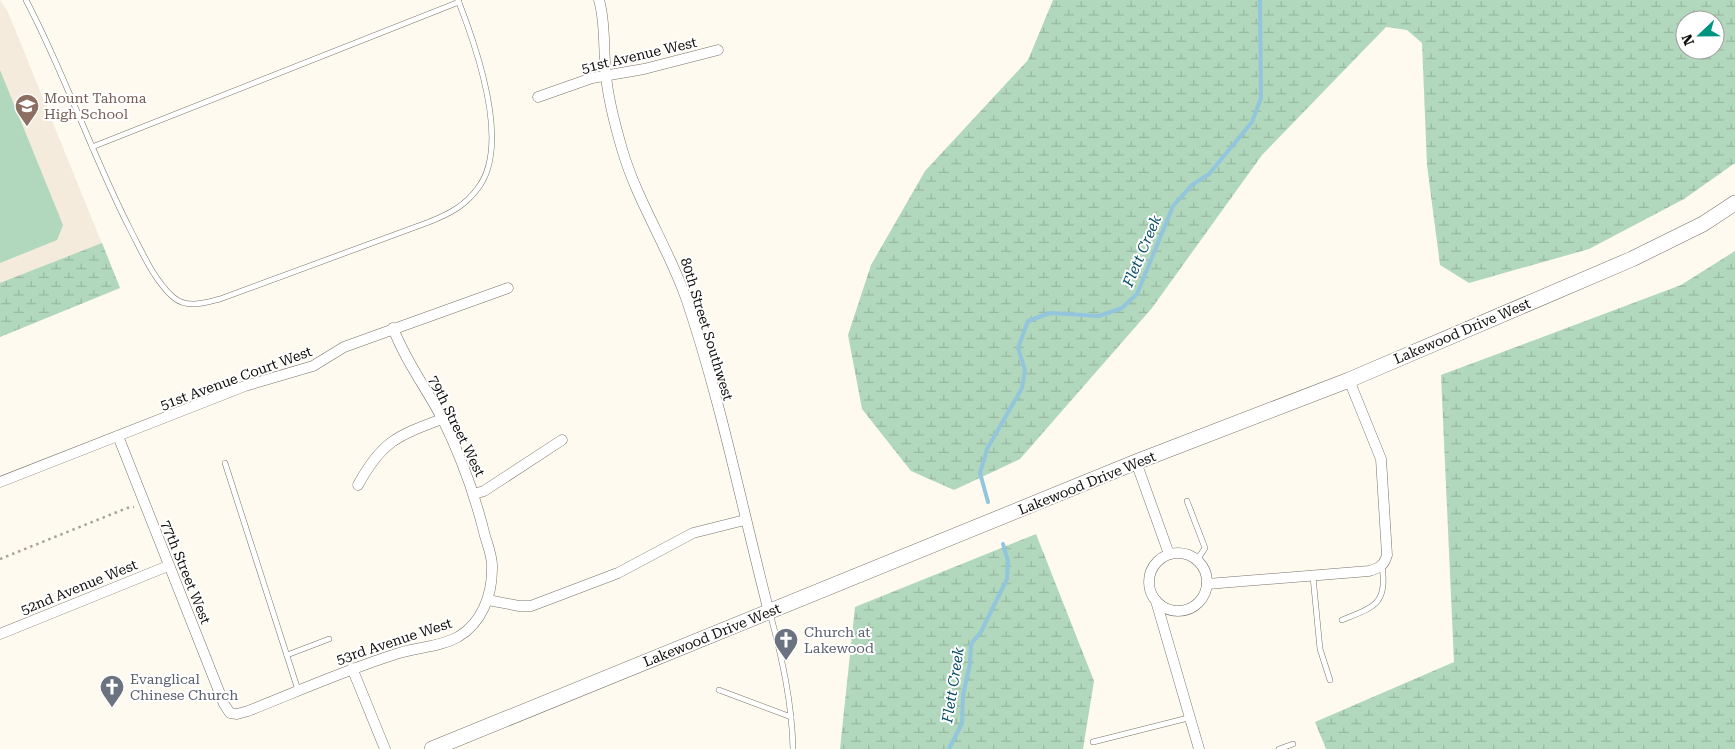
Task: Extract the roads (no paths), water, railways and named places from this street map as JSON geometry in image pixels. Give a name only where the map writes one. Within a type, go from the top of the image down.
[{"type":"main road","name":"Lakewood Drive West","points":[[432,749],[1136,462],[1349,380],[1659,246],[1703,224],[1735,203]]},
{"type":"street","name":"80th Street Southwest","points":[[599,0],[603,27],[606,76],[622,151],[672,260],[686,300],[725,433],[770,612]]},
{"type":"street","name":"51st Avenue West","points":[[538,98],[606,76],[688,60],[718,50]]},
{"type":"street","name":"51st Avenue Court West","points":[[0,482],[245,386],[313,366],[344,348],[393,328],[508,288]]},
{"type":"street","name":"79th Street West","points":[[393,328],[399,344],[442,419],[474,494],[492,568],[488,600]]},
{"type":"street","points":[[1207,584],[1369,571],[1382,566],[1387,555],[1381,458],[1349,380]]},
{"type":"street","points":[[358,484],[372,460],[386,444],[410,431],[442,419]]},
{"type":"street","name":"77th Street West","points":[[118,436],[224,704],[228,711],[233,714]]},
{"type":"street","points":[[474,494],[484,491],[562,440]]},
{"type":"street","points":[[1136,462],[1169,554]]},
{"type":"street","points":[[488,600],[519,606],[531,606],[618,573],[694,533],[746,520]]},
{"type":"street","points":[[1156,600],[1163,606],[1182,611],[1199,602],[1207,584],[1206,575],[1197,560],[1189,555],[1169,554],[1161,558],[1150,573],[1149,583],[1156,600],[1188,718],[1199,749]]},
{"type":"street","name":"52nd Avenue West","points":[[0,634],[168,566]]},
{"type":"street","name":"53rd Avenue West","points":[[233,714],[248,711],[352,668],[402,651],[435,645],[458,637],[475,624],[488,600]]},
{"type":"street","points":[[352,668],[385,749]]},
{"type":"lane","points":[[28,0],[92,147],[116,202],[159,280],[174,298],[189,305],[220,299],[458,210],[480,187],[488,168],[491,146],[490,125],[482,71],[459,1],[92,147]]},
{"type":"lane","points":[[226,463],[298,690]]},
{"type":"lane","points":[[1187,501],[1205,548],[1197,560]]},
{"type":"lane","points":[[1342,620],[1370,608],[1378,602],[1384,581],[1382,566]]},
{"type":"lane","points":[[1313,576],[1320,649],[1330,680]]},
{"type":"lane","points":[[770,612],[784,665],[793,749]]},
{"type":"lane","points":[[288,655],[329,639]]},
{"type":"lane","points":[[719,690],[791,717]]},
{"type":"lane","points":[[1094,742],[1188,718]]},
{"type":"lane","points":[[1279,749],[1293,744]]},
{"type":"waterway","name":"Flett Creek","points":[[988,502],[980,473],[987,449],[1022,388],[1025,370],[1018,348],[1028,321],[1050,313],[1099,316],[1122,308],[1137,294],[1173,206],[1192,185],[1209,174],[1252,122],[1261,98],[1260,0]]},
{"type":"waterway","name":"Flett Creek","points":[[949,749],[962,723],[963,695],[970,664],[971,644],[981,632],[1007,579],[1008,561],[1003,544]]},
{"type":"place","name":"Mount Tahoma High School","points":[[27,127]]},
{"type":"place","name":"Church at Lakewood","points":[[786,661]]},
{"type":"place","name":"Evanglical Chinese Church","points":[[112,708]]}]
